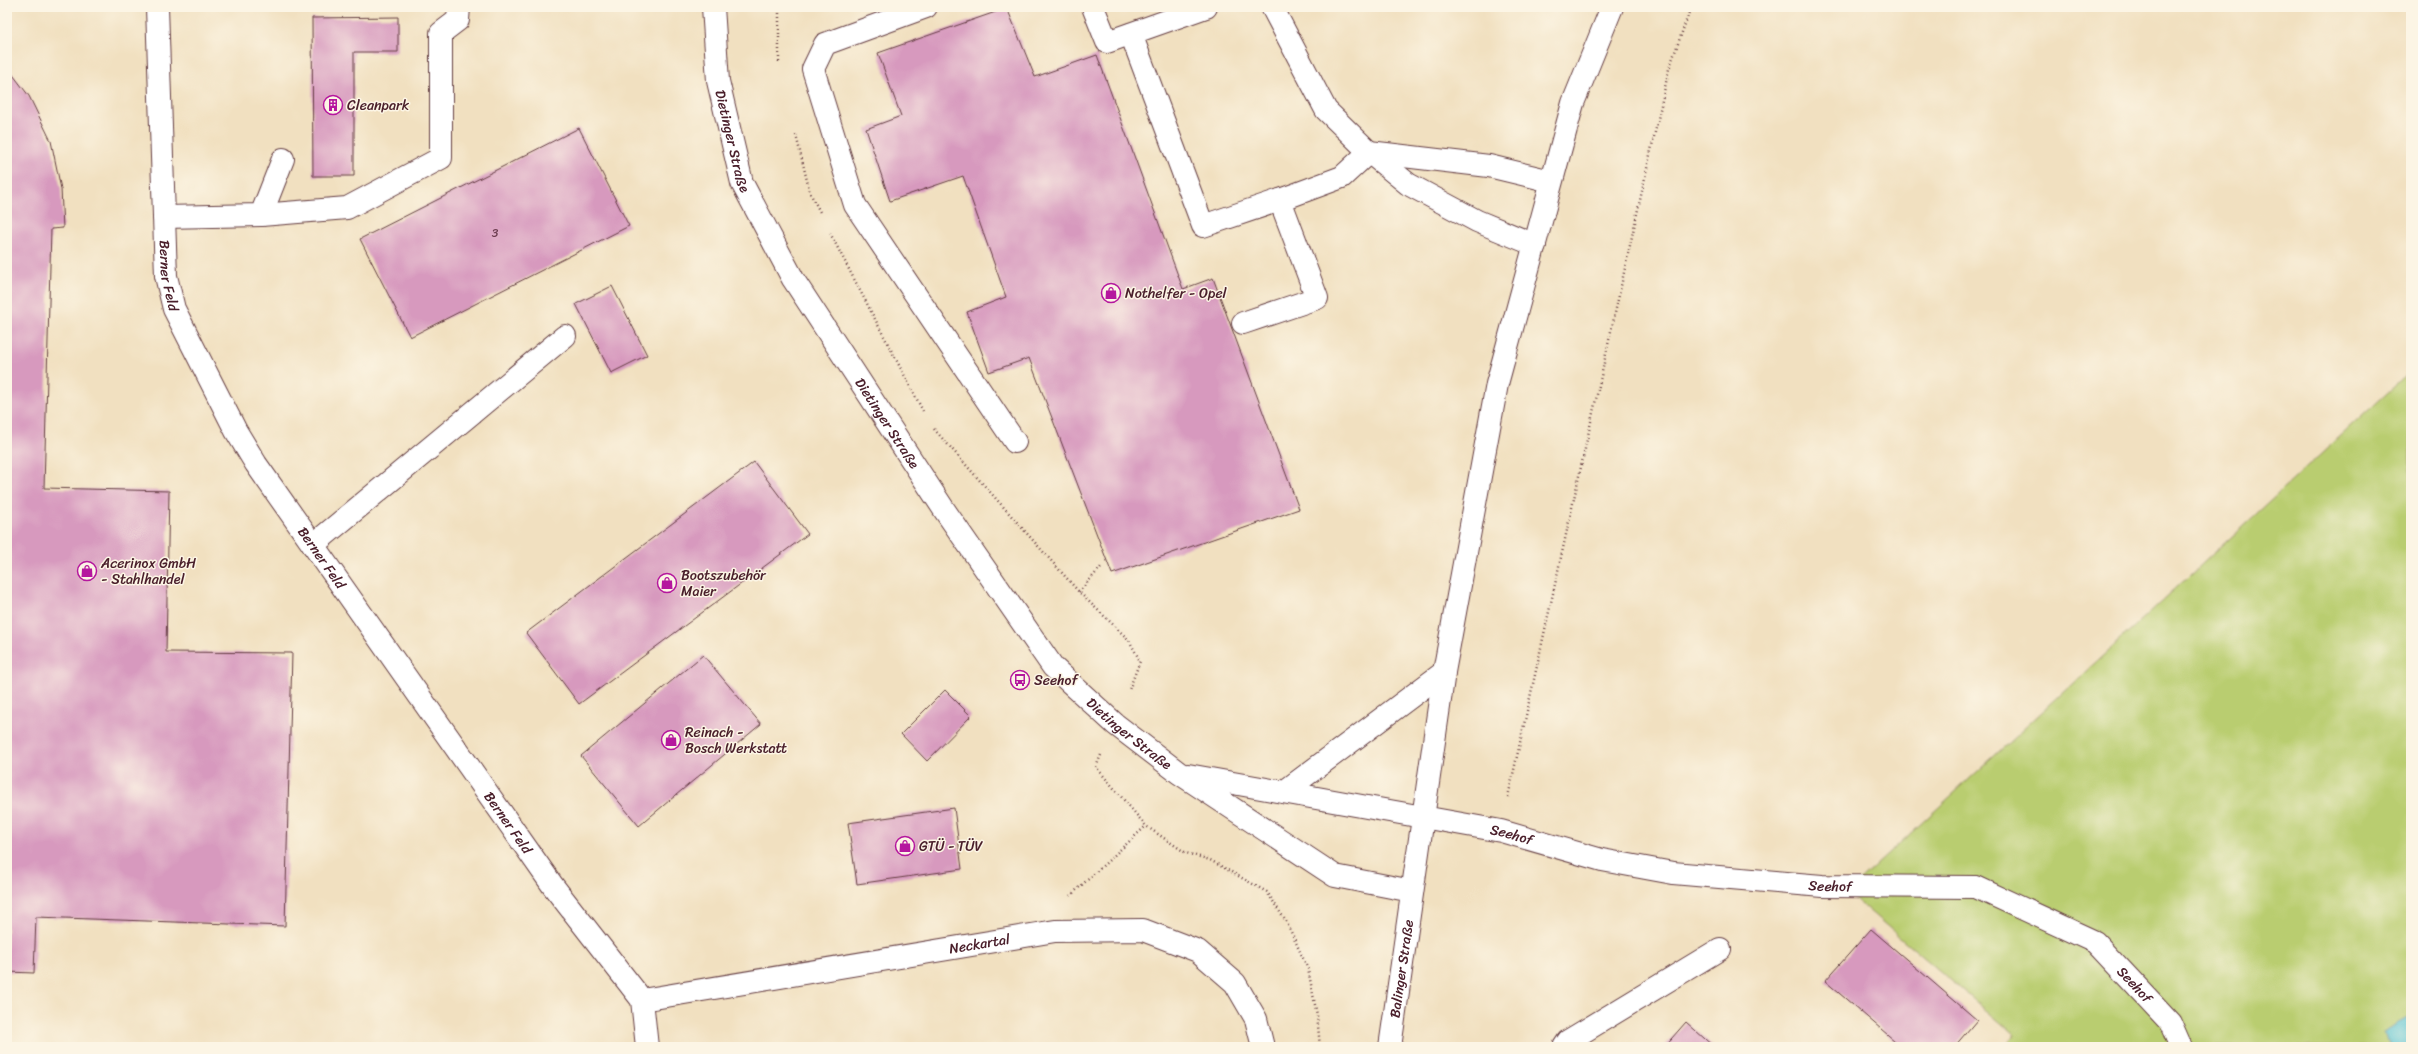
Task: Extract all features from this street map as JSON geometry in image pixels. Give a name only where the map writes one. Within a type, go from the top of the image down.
[{"type":"street","name":"Berner Feld","points":[[156,7],[166,276],[174,309],[236,431],[313,545],[553,886],[642,1000]]},
{"type":"street","points":[[164,217],[261,215],[347,208],[441,158],[442,33],[458,20],[459,7]]},
{"type":"street","name":"Dietinger Straße","points":[[712,7],[718,81],[742,183],[793,279],[945,511],[1053,667],[1115,724],[1179,773],[1335,876],[1412,891]]},
{"type":"street","points":[[926,7],[825,44],[813,69],[855,205],[1015,442]]},
{"type":"street","points":[[1093,7],[1107,42],[1206,7]]},
{"type":"street","points":[[1272,7],[1326,110],[1369,152],[1408,184],[1477,221],[1535,245]]},
{"type":"street","name":"Balinger Straße","points":[[1390,1047],[1422,816],[1444,672],[1497,384],[1573,103],[1612,7]]},
{"type":"street","points":[[1131,34],[1203,226],[1342,177],[1369,152],[1489,166],[1551,181]]},
{"type":"street","points":[[261,215],[282,159]]},
{"type":"street","points":[[1242,323],[1318,298],[1280,200]]},
{"type":"street","points":[[313,545],[565,336]]},
{"type":"street","points":[[1285,791],[1444,672]]},
{"type":"street","name":"Dietinger Straße","points":[[1179,773],[1422,816]]},
{"type":"street","name":"Seehof","points":[[1422,816],[1501,831],[1602,860],[1673,873],[1822,886],[1976,887],[2095,942],[2170,1022],[2182,1047]]},
{"type":"street","name":"Neckartal","points":[[642,1000],[1055,931],[1143,930],[1198,952],[1235,983],[1256,1019],[1263,1047]]},
{"type":"street","points":[[1564,1047],[1568,1041],[1720,949]]},
{"type":"street","points":[[642,1000],[647,1047]]},
{"type":"path","points":[[779,7],[779,66]]},
{"type":"path","points":[[1501,831],[1669,69],[1691,7]]},
{"type":"path","points":[[795,133],[810,193],[821,214]]},
{"type":"path","points":[[828,228],[924,415]]},
{"type":"path","points":[[933,428],[1078,592],[1129,640],[1140,661],[1096,767],[1146,826],[1186,853],[1210,860],[1267,892],[1287,923],[1308,969],[1317,1015],[1320,1047]]},
{"type":"path","points":[[1078,592],[1102,566]]},
{"type":"path","points":[[1055,931],[1065,900],[1146,826]]},
{"type":"green space","points":[[2411,371],[2411,1047],[2005,1047],[2014,1034],[1847,892]]},
{"type":"water","points":[[2411,1016],[2411,1047],[2392,1047],[2382,1032]]},
{"type":"building","name":"Nothelfer - Opel","points":[[1007,8],[1035,77],[1097,55],[1183,289],[1213,278],[1299,509],[1112,574],[1029,358],[989,372],[967,312],[1006,297],[963,176],[890,201],[866,129],[901,116],[878,53]]},
{"type":"building","name":"Cleanpark","points":[[398,17],[398,52],[354,52],[354,176],[313,176],[312,18]]},
{"type":"building","name":"Acerinox GmbH - Stahlhandel","points":[[7,67],[29,96],[51,141],[61,189],[63,228],[51,229],[44,488],[169,491],[166,652],[292,653],[285,926],[36,917],[34,973],[7,972]]},
{"type":"building","points":[[579,128],[629,226],[410,337],[360,239]]},
{"type":"building","points":[[612,286],[647,355],[611,373],[576,304]]},
{"type":"building","name":"Bootszubehör Maier","points":[[754,462],[808,534],[579,704],[526,633]]},
{"type":"building","name":"Reinach - Bosch Werkstatt","points":[[703,655],[761,724],[639,826],[581,756]]},
{"type":"building","points":[[945,690],[971,716],[927,761],[901,734]]},
{"type":"building","name":"GTÜ - TÜV","points":[[954,808],[962,869],[857,884],[848,823]]},
{"type":"building","points":[[1871,929],[1977,1020],[1954,1047],[1902,1047],[1825,981]]},
{"type":"building","points":[[1686,1022],[1714,1047],[1664,1047]]},
{"type":"place","name":"Cleanpark","points":[[333,105]]},
{"type":"place","name":"Nothelfer - Opel","points":[[1111,293]]},
{"type":"place","name":"Acerinox GmbH - Stahlhandel","points":[[87,571]]},
{"type":"place","name":"Bootszubehör Maier","points":[[667,583]]},
{"type":"place","name":"Seehof","points":[[1020,680]]},
{"type":"place","name":"Reinach - Bosch Werkstatt","points":[[671,740]]},
{"type":"place","name":"GTÜ - TÜV","points":[[905,846]]}]
